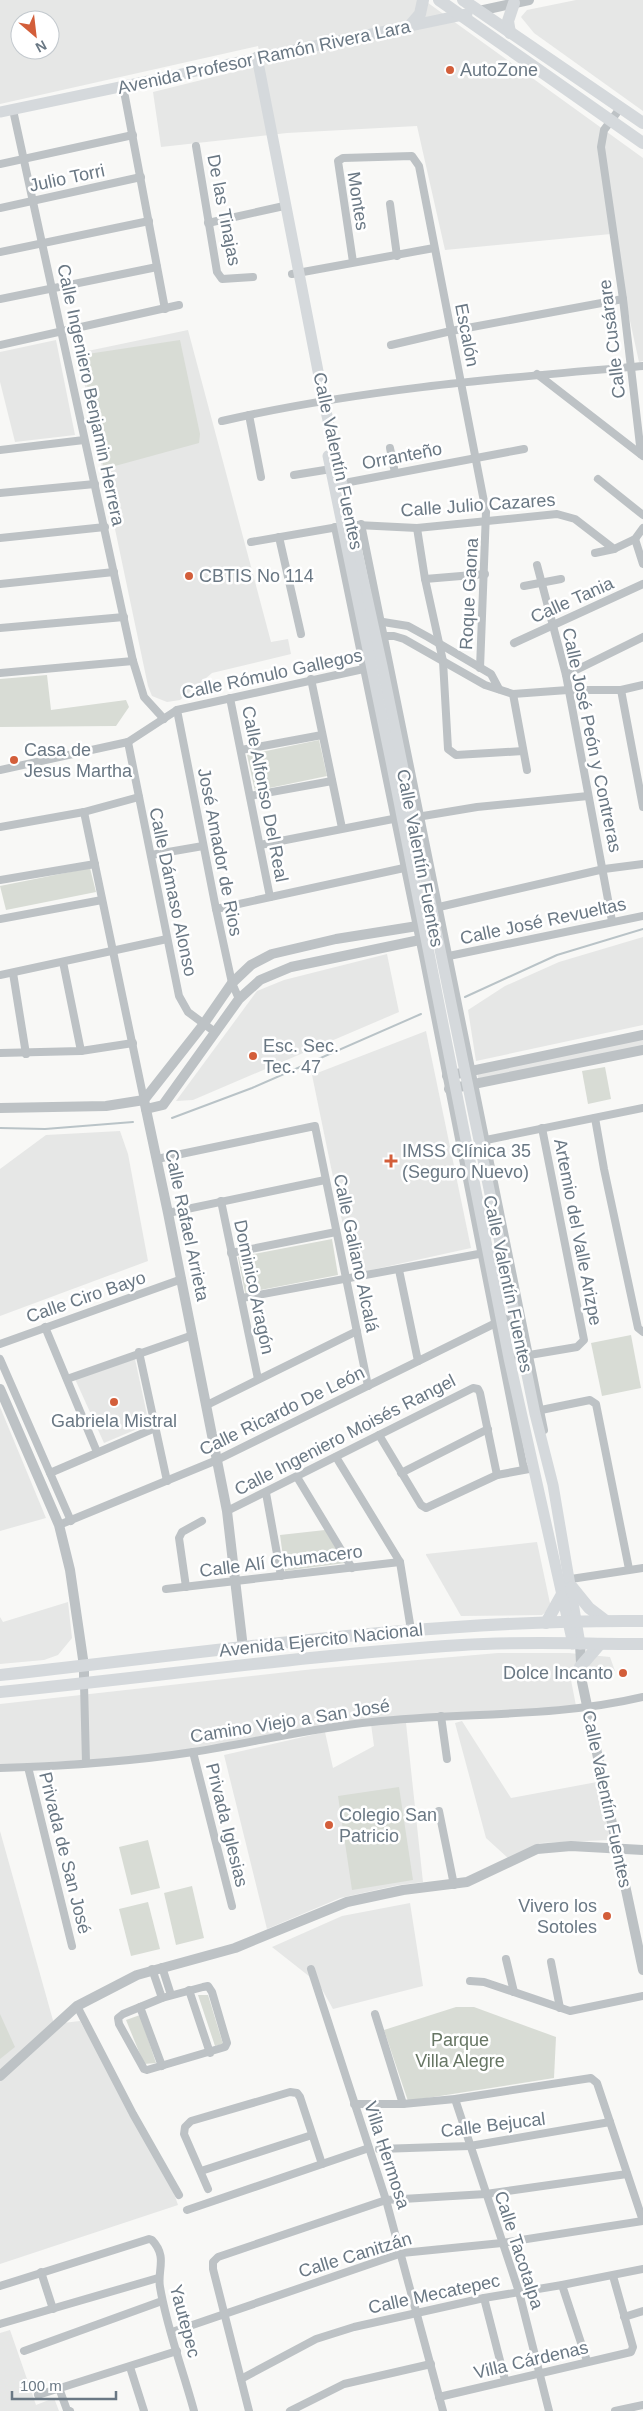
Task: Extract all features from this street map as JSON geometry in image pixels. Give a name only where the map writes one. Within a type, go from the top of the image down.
[{"type":"main road","points":[[410,27],[420,14],[422,0]]},
{"type":"main road","points":[[440,0],[643,144]]},
{"type":"main road","points":[[463,0],[643,124]]},
{"type":"main road","points":[[510,33],[508,21],[514,3]]},
{"type":"main road","name":"Avenida Profesor Ramón Rivera Lara","points":[[0,112],[479,11]]},
{"type":"main road","name":"Calle Valentín Fuentes","points":[[253,58],[338,484],[375,637],[372,668],[407,818],[424,924],[427,938],[436,958],[459,1074],[490,1200],[514,1314],[526,1355],[559,1515],[572,1583],[572,1622]]},
{"type":"main road","name":"Calle Valentín Fuentes","points":[[321,402],[331,469],[338,484]]},
{"type":"main road","name":"Calle Valentín Fuentes","points":[[462,1087],[484,1253],[529,1469],[543,1518],[561,1596],[572,1622],[577,1644]]},
{"type":"main road","points":[[490,1200],[495,1185]]},
{"type":"main road","points":[[543,1518],[559,1515]]},
{"type":"main road","points":[[572,1583],[589,1608],[606,1621]]},
{"type":"main road","points":[[546,1623],[561,1596]]},
{"type":"main road","name":"Avenida Ejercito Nacional","points":[[0,1675],[412,1630],[502,1624],[643,1621]]},
{"type":"main road","points":[[462,1645],[461,1636],[464,1630],[502,1624]]},
{"type":"main road","name":"Avenida Ejercito Nacional","points":[[0,1692],[316,1657],[462,1645],[502,1643],[643,1644]]},
{"type":"main road","points":[[580,1662],[600,1644]]},
{"type":"street","name":"Avenida Profesor Ramón Rivera Lara","points":[[479,11],[529,0]]},
{"type":"street","points":[[123,86],[165,309]]},
{"type":"street","name":"Calle Cusárare","points":[[620,107],[604,130],[601,147],[623,299],[642,455]]},
{"type":"street","name":"Calle Ingeniero Benjamin Herrera","points":[[13,110],[133,660],[140,688],[148,702],[164,719]]},
{"type":"street","points":[[0,164],[133,135]]},
{"type":"street","name":"De las Tinajas","points":[[196,146],[208,223],[220,276],[222,279],[254,276]]},
{"type":"street","name":"Montes","points":[[353,262],[338,161],[343,158],[406,154],[414,157]]},
{"type":"street","name":"Escalón","points":[[414,157],[419,166],[487,520]]},
{"type":"street","name":"Julio Torri","points":[[0,208],[140,177]]},
{"type":"street","points":[[390,204],[397,256]]},
{"type":"street","points":[[208,223],[282,206]]},
{"type":"street","points":[[0,252],[149,220]]},
{"type":"street","points":[[295,274],[434,248]]},
{"type":"street","points":[[0,300],[157,267]]},
{"type":"street","points":[[391,345],[451,331],[623,299]]},
{"type":"street","points":[[0,345],[179,305]]},
{"type":"street","points":[[222,420],[321,402],[461,382],[643,366]]},
{"type":"street","points":[[537,374],[642,455]]},
{"type":"street","points":[[249,414],[261,478]]},
{"type":"street","points":[[0,450],[84,440]]},
{"type":"street","points":[[390,448],[395,473]]},
{"type":"street","name":"Orranteño","points":[[338,484],[524,449]]},
{"type":"street","points":[[294,475],[331,469]]},
{"type":"street","points":[[598,479],[643,515]]},
{"type":"street","points":[[0,493],[95,484]]},
{"type":"street","name":"Calle Julio Cazares","points":[[251,542],[348,526],[417,528],[557,514],[567,515],[583,524],[614,549]]},
{"type":"street","name":"Roque Gaona","points":[[480,668],[487,520]]},
{"type":"street","points":[[348,526],[372,622],[407,818],[439,907],[436,958],[447,1019],[462,1087],[486,1140],[526,1355],[541,1410],[544,1431],[543,1444]]},
{"type":"street","points":[[348,526],[372,668]]},
{"type":"street","points":[[0,538],[105,527]]},
{"type":"street","points":[[417,528],[442,661],[450,752],[456,754],[523,750]]},
{"type":"street","points":[[595,553],[626,545],[635,539],[643,528]]},
{"type":"street","points":[[279,537],[301,634]]},
{"type":"street","points":[[635,539],[642,558]]},
{"type":"street","name":"Calle José Peón y Contreras","points":[[538,566],[566,675],[588,796],[604,869],[612,921]]},
{"type":"street","points":[[0,584],[114,572]]},
{"type":"street","points":[[425,578],[484,574]]},
{"type":"street","points":[[524,586],[561,579]]},
{"type":"street","name":"Calle Tania","points":[[514,644],[643,584]]},
{"type":"street","points":[[0,628],[124,617]]},
{"type":"street","points":[[372,622],[408,626],[493,676],[499,689]]},
{"type":"street","points":[[375,637],[404,639],[485,685],[513,694],[568,690],[622,690],[643,685]]},
{"type":"street","points":[[566,675],[643,637]]},
{"type":"street","points":[[0,673],[133,660]]},
{"type":"street","name":"Calle Rómulo Gallegos","points":[[0,770],[128,742],[177,710],[311,679],[372,668]]},
{"type":"street","points":[[311,679],[342,828]]},
{"type":"street","points":[[622,690],[643,808]]},
{"type":"street","points":[[513,694],[526,770]]},
{"type":"street","name":"Calle Alfonso Del Real","points":[[230,698],[270,897]]},
{"type":"street","name":"José Amador de Rios","points":[[177,710],[216,909],[232,982],[239,999]]},
{"type":"street","points":[[241,750],[322,735]]},
{"type":"street","name":"Calle Dámaso Alonso","points":[[128,742],[167,939],[182,1003],[188,1012],[215,1032]]},
{"type":"street","points":[[250,796],[332,781]]},
{"type":"street","points":[[260,845],[342,828],[477,807],[588,796]]},
{"type":"street","points":[[0,827],[84,812],[138,797]]},
{"type":"street","name":"Calle Rafael Arrieta","points":[[84,812],[207,1405],[227,1512],[243,1648]]},
{"type":"street","points":[[145,1104],[232,982],[251,965],[272,954],[336,939],[424,924],[404,868],[407,818]]},
{"type":"street","points":[[151,855],[203,846]]},
{"type":"street","points":[[0,880],[95,864]]},
{"type":"street","points":[[439,907],[604,869],[643,864]]},
{"type":"street","points":[[216,909],[404,868]]},
{"type":"street","points":[[0,918],[102,900]]},
{"type":"street","name":"Calle José Revueltas","points":[[436,958],[643,916]]},
{"type":"street","points":[[0,1108],[163,1105],[239,999],[260,980],[290,967],[427,938]]},
{"type":"street","points":[[0,975],[167,939]]},
{"type":"street","points":[[62,962],[81,1051]]},
{"type":"street","points":[[13,973],[26,1054]]},
{"type":"street","points":[[459,1074],[643,1035]]},
{"type":"street","points":[[0,1053],[26,1054],[81,1051],[133,1043]]},
{"type":"street","points":[[462,1087],[643,1050]]},
{"type":"street","points":[[486,1140],[643,1108]]},
{"type":"street","points":[[595,1118],[621,1251],[642,1332]]},
{"type":"street","name":"Calle Galiano Alcalá","points":[[157,1159],[315,1126],[368,1386]]},
{"type":"street","name":"Artemio del Valle Arizpe","points":[[526,1355],[577,1347],[583,1342],[584,1337],[542,1128]]},
{"type":"street","points":[[168,1212],[325,1180]]},
{"type":"street","name":"Dominico Aragón","points":[[221,1201],[258,1379]]},
{"type":"street","points":[[231,1254],[336,1232]]},
{"type":"street","points":[[242,1298],[501,1250]]},
{"type":"street","points":[[399,1270],[418,1361]]},
{"type":"street","name":"Calle Ciro Bayo","points":[[0,1344],[182,1280]]},
{"type":"street","name":"Calle Ricardo De León","points":[[59,1525],[217,1460],[514,1314]]},
{"type":"street","points":[[45,1327],[97,1452]]},
{"type":"street","points":[[207,1405],[357,1332]]},
{"type":"street","points":[[67,1379],[139,1352],[193,1335]]},
{"type":"street","points":[[139,1352],[167,1481]]},
{"type":"street","points":[[506,1359],[526,1355]]},
{"type":"street","points":[[0,1359],[71,1521]]},
{"type":"street","name":"Calle Ingeniero Moisés Rangel","points":[[227,1512],[472,1388],[476,1388],[480,1393],[488,1429]]},
{"type":"street","points":[[0,1389],[59,1525],[70,1570],[84,1666],[86,1763]]},
{"type":"street","points":[[541,1410],[590,1400],[594,1401],[597,1405],[629,1570]]},
{"type":"street","points":[[50,1473],[155,1428]]},
{"type":"street","points":[[401,1473],[488,1429],[497,1475]]},
{"type":"street","points":[[379,1435],[421,1505],[426,1508],[497,1475],[529,1469]]},
{"type":"street","points":[[336,1457],[400,1562],[412,1630]]},
{"type":"street","points":[[297,1477],[352,1568]]},
{"type":"street","points":[[266,1493],[281,1576]]},
{"type":"street","points":[[186,1587],[179,1538],[182,1532],[202,1521]]},
{"type":"street","name":"Calle Alí Chumacero","points":[[166,1589],[400,1562]]},
{"type":"street","points":[[572,1583],[643,1568]]},
{"type":"street","name":"Calle Valentín Fuentes","points":[[577,1644],[588,1708],[643,1970]]},
{"type":"street","name":"Camino Viejo a San José","points":[[0,1768],[86,1763],[193,1752],[332,1726],[441,1716],[588,1708],[643,1697]]},
{"type":"street","points":[[441,1716],[447,1759]]},
{"type":"street","name":"Privada Iglesias","points":[[193,1752],[232,1906]]},
{"type":"street","name":"Privada de San José","points":[[28,1767],[72,1946]]},
{"type":"street","points":[[440,1811],[454,1885]]},
{"type":"street","points":[[0,2076],[77,2006],[134,1976],[157,1968],[235,1948],[347,1902],[404,1890],[454,1885],[474,1880],[521,1856],[546,1847],[643,1850]]},
{"type":"street","points":[[506,1959],[514,1992]]},
{"type":"street","points":[[550,1962],[560,2008]]},
{"type":"street","points":[[157,1968],[171,1995]]},
{"type":"street","points":[[157,1968],[162,1998]]},
{"type":"street","name":"Villa Hermosa","points":[[311,1969],[402,2253],[443,2411]]},
{"type":"street","points":[[470,1981],[484,1982],[560,2008],[576,2011],[643,1996]]},
{"type":"street","points":[[206,1986],[212,1992],[227,2044],[222,2049],[210,2053],[144,2069],[119,2024],[120,2016],[162,1998],[189,1990],[206,1986]]},
{"type":"street","points":[[189,1990],[210,2053]]},
{"type":"street","points":[[77,2006],[133,2114],[179,2195]]},
{"type":"street","points":[[140,2007],[162,2066]]},
{"type":"street","points":[[375,2014],[403,2104]]},
{"type":"street","points":[[354,2104],[403,2104],[455,2099],[592,2078],[597,2083],[643,2221]]},
{"type":"street","points":[[208,2189],[184,2134],[185,2127],[191,2121],[288,2092],[297,2093],[322,2164]]},
{"type":"street","name":"Calle Tacotalpa","points":[[455,2099],[519,2292],[549,2411]]},
{"type":"street","name":"Calle Bejucal","points":[[379,2149],[470,2146],[610,2122]]},
{"type":"street","points":[[201,2171],[312,2135]]},
{"type":"street","points":[[187,2210],[369,2148]]},
{"type":"street","points":[[250,2411],[223,2313],[213,2269],[215,2259],[386,2200],[486,2194],[628,2174]]},
{"type":"street","name":"Calle Canitzán","points":[[172,2332],[402,2253],[502,2243],[643,2221]]},
{"type":"street","name":"Yautepec","points":[[41,2272],[148,2239],[152,2240],[160,2253],[162,2266],[158,2278],[162,2301],[194,2411]]},
{"type":"street","name":"Calle Mecatepec","points":[[241,2379],[316,2339],[417,2311],[643,2269]]},
{"type":"street","points":[[0,2286],[41,2272],[52,2309]]},
{"type":"street","points":[[612,2276],[624,2316],[643,2311]]},
{"type":"street","points":[[0,2324],[158,2278]]},
{"type":"street","points":[[562,2285],[587,2361]]},
{"type":"street","points":[[484,2298],[505,2380]]},
{"type":"street","points":[[24,2351],[162,2301]]},
{"type":"street","name":"Villa Cárdenas","points":[[439,2398],[505,2380],[630,2352],[634,2347],[624,2316]]},
{"type":"street","points":[[38,2395],[177,2351]]},
{"type":"street","points":[[290,2411],[344,2384],[431,2364]]},
{"type":"street","points":[[130,2367],[144,2411]]},
{"type":"street","points":[[59,2388],[68,2411]]},
{"type":"street","points":[[615,2411],[643,2404]]},
{"type":"shaded area","points":[[0,0],[424,0],[643,158],[643,361],[639,362],[611,234],[445,250],[417,126],[287,133],[161,147],[153,92],[262,65],[258,46],[0,104]]},
{"type":"shaded area","points":[[576,0],[643,0],[643,111],[534,33],[521,17],[527,10]]},
{"type":"shaded area","name":"CBTIS No 114","points":[[188,330],[271,642],[288,639],[291,654],[212,673],[180,700],[167,702],[152,696],[148,686],[78,353]]},
{"type":"shaded area","points":[[56,340],[75,435],[15,442],[0,382],[0,352]]},
{"type":"shaded area","points":[[643,937],[643,1025],[476,1061],[468,1010],[505,986],[559,962]]},
{"type":"shaded area","name":"Esc. Sec. Tec. 47","points":[[387,954],[399,1012],[193,1100],[176,1101],[257,991],[284,980]]},
{"type":"shaded area","name":"IMSS Clínica 35 (Seguro Nuevo)","points":[[426,1031],[471,1248],[353,1274],[312,1075]]},
{"type":"shaded area","points":[[643,1039],[643,1046],[478,1079],[477,1071]]},
{"type":"shaded area","points":[[120,1131],[128,1154],[148,1261],[0,1316],[0,1169],[46,1135]]},
{"type":"shaded area","name":"Gabriela Mistral","points":[[135,1359],[149,1424],[104,1443],[75,1379]]},
{"type":"shaded area","points":[[0,1407],[46,1518],[0,1531]]},
{"type":"shaded area","points":[[537,1542],[551,1608],[542,1615],[461,1616],[426,1555],[426,1554]]},
{"type":"shaded area","points":[[68,1602],[72,1638],[58,1655],[44,1660],[0,1664],[0,1617],[3,1622]]},
{"type":"shaded area","points":[[498,1653],[569,1653],[610,1657],[615,1671],[571,1680],[577,1711],[376,1724],[406,1723],[423,1882],[399,1885],[340,1898],[267,1929],[224,1755],[325,1732],[333,1768],[374,1746],[371,1724],[157,1756],[0,1765],[0,1704],[314,1669]]},
{"type":"shaded area","points":[[462,1721],[511,1798],[597,1782],[610,1840],[540,1843],[509,1859],[486,1838],[455,1723]]},
{"type":"shaded area","points":[[0,1831],[54,2024],[80,2021],[169,2179],[178,2205],[0,2264]]},
{"type":"shaded area","points":[[410,1903],[423,1986],[333,2009],[319,1984],[272,1947],[342,1916]]},
{"type":"shaded area","points":[[10,2330],[36,2405],[54,2398],[59,2411],[0,2411],[0,2333]]},
{"type":"green space","points":[[180,340],[200,434],[199,443],[104,469],[81,355]]},
{"type":"green space","points":[[47,675],[51,710],[126,700],[129,707],[116,726],[0,727],[0,679]]},
{"type":"green space","points":[[319,740],[327,776],[255,791],[247,755]]},
{"type":"green space","points":[[90,868],[96,892],[6,910],[0,886]]},
{"type":"green space","points":[[605,1067],[611,1099],[588,1104],[582,1071]]},
{"type":"green space","points":[[332,1239],[338,1275],[245,1293],[238,1257]]},
{"type":"green space","points":[[631,1335],[641,1388],[602,1396],[591,1343]]},
{"type":"green space","points":[[325,1530],[345,1563],[285,1571],[280,1535]]},
{"type":"green space","points":[[399,1787],[413,1880],[352,1890],[338,1796]]},
{"type":"green space","points":[[148,1840],[160,1888],[131,1895],[119,1847]]},
{"type":"green space","points":[[192,1886],[204,1938],[176,1945],[164,1893]]},
{"type":"green space","points":[[148,1902],[160,1949],[131,1956],[119,1909]]},
{"type":"green space","points":[[198,1995],[208,1995],[223,2044],[215,2046]]},
{"type":"green space","name":"Parque Villa Alegre","points":[[456,2007],[474,2007],[556,2037],[554,2078],[408,2101],[384,2030]]},
{"type":"green space","points":[[0,2014],[15,2047],[0,2059]]},
{"type":"green space","points":[[140,2015],[156,2063],[144,2064],[126,2020]]},
{"type":"waterway","points":[[465,997],[557,955],[643,929]]},
{"type":"waterway","points":[[172,1118],[252,1088],[421,1014]]},
{"type":"waterway","points":[[0,1128],[45,1129],[133,1122]]},
{"type":"place","name":"AutoZone","points":[[450,70]]},
{"type":"place","name":"CBTIS No 114","points":[[189,576]]},
{"type":"place","name":"Casa de Jesus Martha","points":[[14,760]]},
{"type":"place","name":"Esc. Sec. Tec. 47","points":[[253,1056]]},
{"type":"place","name":"IMSS Clínica 35 (Seguro Nuevo)","points":[[391,1161]]},
{"type":"place","name":"Gabriela Mistral","points":[[114,1402]]},
{"type":"place","name":"Dolce Incanto","points":[[623,1673]]},
{"type":"place","name":"Colegio San Patricio","points":[[329,1825]]},
{"type":"place","name":"Vivero los Sotoles","points":[[607,1916]]}]
